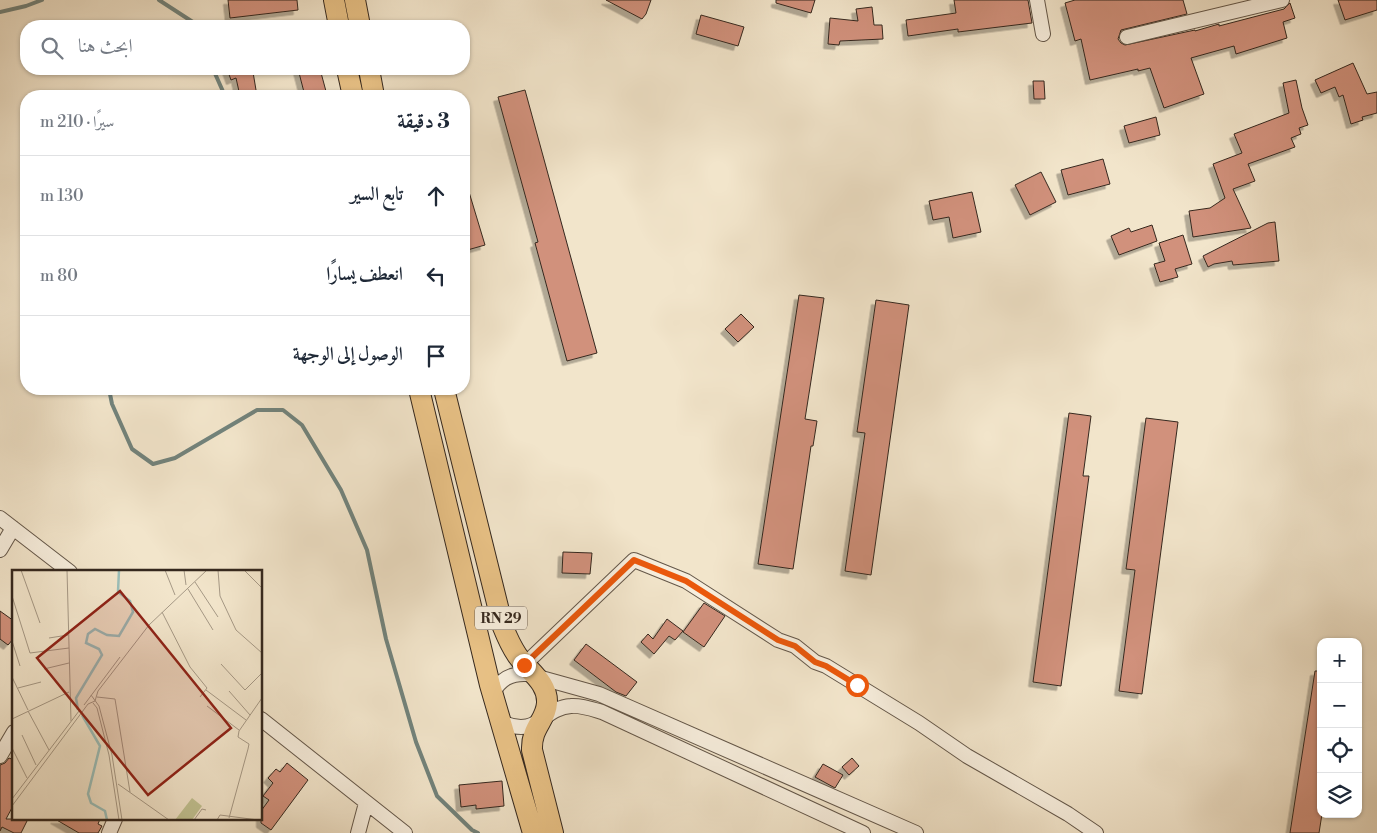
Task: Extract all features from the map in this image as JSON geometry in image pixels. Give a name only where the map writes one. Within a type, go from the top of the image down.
[{"type":"highway","points":[[334,0],[338,20]]},
{"type":"highway","points":[[354,0],[359,20]]},
{"type":"highway","points":[[348,75],[352,90]]},
{"type":"highway","points":[[370,75],[373,90]]},
{"type":"highway","name":"RN 29","points":[[420,395],[492,694],[532,829]]},
{"type":"highway","name":"RN 29","points":[[445,395],[503,627],[512,647],[529,671],[544,684],[547,692],[547,705],[541,721],[535,729],[532,750],[553,833]]},
{"type":"street","points":[[1037,0],[1043,34]]},
{"type":"street","points":[[1128,37],[1282,0]]},
{"type":"street","points":[[0,518],[67,570]]},
{"type":"street","points":[[0,550],[13,528]]},
{"type":"street","points":[[492,694],[500,682],[513,674],[527,674],[634,560],[686,581],[778,640],[795,646],[815,662],[826,666],[919,723],[967,756],[1068,814],[1096,833]]},
{"type":"street","points":[[529,671],[599,694],[916,833]]},
{"type":"street","points":[[501,722],[517,727],[525,727],[541,721],[555,711],[570,706],[586,707],[602,712],[863,833]]},
{"type":"street","points":[[262,721],[404,833]]},
{"type":"street","points":[[0,756],[12,735]]},
{"type":"street","points":[[358,833],[366,803]]},
{"type":"street","points":[[108,833],[114,820]]},
{"type":"building","points":[[228,0],[297,0],[298,10],[230,18]]},
{"type":"building","points":[[606,0],[651,0],[642,19]]},
{"type":"building","points":[[776,0],[815,0],[811,13],[776,3]]},
{"type":"building","points":[[954,0],[1028,0],[1032,23],[958,32],[958,29],[908,36],[906,20],[956,13]]},
{"type":"building","points":[[1075,0],[1183,0],[1187,14],[1121,30],[1118,39],[1125,45],[1195,31],[1219,24],[1219,26],[1284,9],[1290,3],[1295,18],[1283,22],[1287,38],[1236,54],[1234,46],[1191,58],[1204,94],[1164,108],[1150,68],[1090,80],[1081,39],[1075,41],[1065,3]]},
{"type":"building","points":[[1338,0],[1377,0],[1377,10],[1345,20]]},
{"type":"building","points":[[872,7],[874,25],[882,25],[883,39],[840,41],[839,45],[828,44],[830,18],[858,21],[856,9]]},
{"type":"building","points":[[701,15],[744,27],[738,46],[696,34]]},
{"type":"building","points":[[1353,63],[1367,94],[1377,92],[1377,113],[1362,117],[1363,120],[1351,124],[1343,95],[1339,97],[1335,87],[1321,93],[1315,80]]},
{"type":"building","points":[[229,75],[254,75],[256,90],[239,90],[236,78],[231,80]]},
{"type":"building","points":[[300,75],[322,75],[326,90],[303,90]]},
{"type":"building","points":[[1296,80],[1308,125],[1299,128],[1301,134],[1291,138],[1295,147],[1248,164],[1255,181],[1233,189],[1251,228],[1193,237],[1189,211],[1210,208],[1225,198],[1213,164],[1242,153],[1234,134],[1289,113],[1283,83]]},
{"type":"building","points":[[1033,81],[1044,81],[1045,99],[1034,99]]},
{"type":"building","points":[[525,90],[597,353],[567,361],[535,243],[538,242],[498,97]]},
{"type":"building","points":[[1156,117],[1160,135],[1129,143],[1124,126]]},
{"type":"building","points":[[1103,159],[1110,184],[1068,195],[1061,170]]},
{"type":"building","points":[[1041,172],[1056,202],[1030,215],[1015,185]]},
{"type":"building","points":[[972,192],[981,232],[953,238],[949,217],[933,220],[929,201]]},
{"type":"building","points":[[470,195],[485,245],[470,249]]},
{"type":"building","points":[[1275,222],[1279,261],[1233,265],[1232,261],[1208,267],[1203,256],[1268,223]]},
{"type":"building","points":[[1152,225],[1157,241],[1119,255],[1111,236],[1129,228],[1131,232]]},
{"type":"building","points":[[1183,235],[1192,264],[1175,269],[1178,277],[1160,282],[1154,264],[1165,261],[1159,243]]},
{"type":"building","points":[[799,295],[824,298],[805,419],[817,421],[813,446],[811,446],[793,569],[758,564]]},
{"type":"building","points":[[876,300],[909,305],[871,575],[845,571],[865,433],[857,432]]},
{"type":"building","points":[[741,314],[754,327],[738,342],[725,329]]},
{"type":"building","points":[[1069,413],[1091,416],[1083,476],[1089,476],[1061,686],[1033,682]]},
{"type":"building","points":[[1146,418],[1178,422],[1142,694],[1119,691],[1135,570],[1126,569]]},
{"type":"building","points":[[563,552],[592,553],[590,574],[562,573]]},
{"type":"building","points":[[704,603],[725,616],[704,647],[683,632]]},
{"type":"building","points":[[0,611],[12,620],[12,640],[8,645],[0,639]]},
{"type":"building","points":[[667,619],[683,631],[675,640],[669,636],[654,654],[641,642],[648,634],[653,639]]},
{"type":"building","points":[[586,644],[637,682],[626,696],[616,692],[574,660]]},
{"type":"building","points":[[1315,671],[1317,671],[1317,818],[1321,818],[1319,833],[1290,833]]},
{"type":"building","points":[[9,758],[12,759],[12,808],[6,819],[28,820],[21,833],[14,833],[2,827],[0,831],[0,765]]},
{"type":"building","points":[[852,758],[859,766],[849,775],[842,767]]},
{"type":"building","points":[[287,763],[308,780],[271,830],[261,823],[262,810],[269,800],[263,796],[273,783],[268,778],[276,769],[280,772]]},
{"type":"building","points":[[823,764],[843,775],[835,788],[815,777]]},
{"type":"building","points":[[502,781],[504,806],[476,809],[476,805],[461,807],[459,785]]},
{"type":"building","points":[[57,820],[100,820],[98,824],[102,826],[98,833],[79,833]]},
{"type":"waterway","points":[[0,12],[42,0]]},
{"type":"waterway","points":[[159,0],[190,20]]},
{"type":"waterway","points":[[216,75],[222,90]]},
{"type":"waterway","points":[[110,395],[112,404],[132,449],[153,464],[175,458],[257,410],[283,410],[302,425],[341,490],[367,550],[386,639],[416,742],[437,796],[472,830],[478,833]]},
{"type":"route","points":[[524,665],[634,560],[686,581],[778,640],[795,646],[815,662],[826,666],[857,685]]}]
